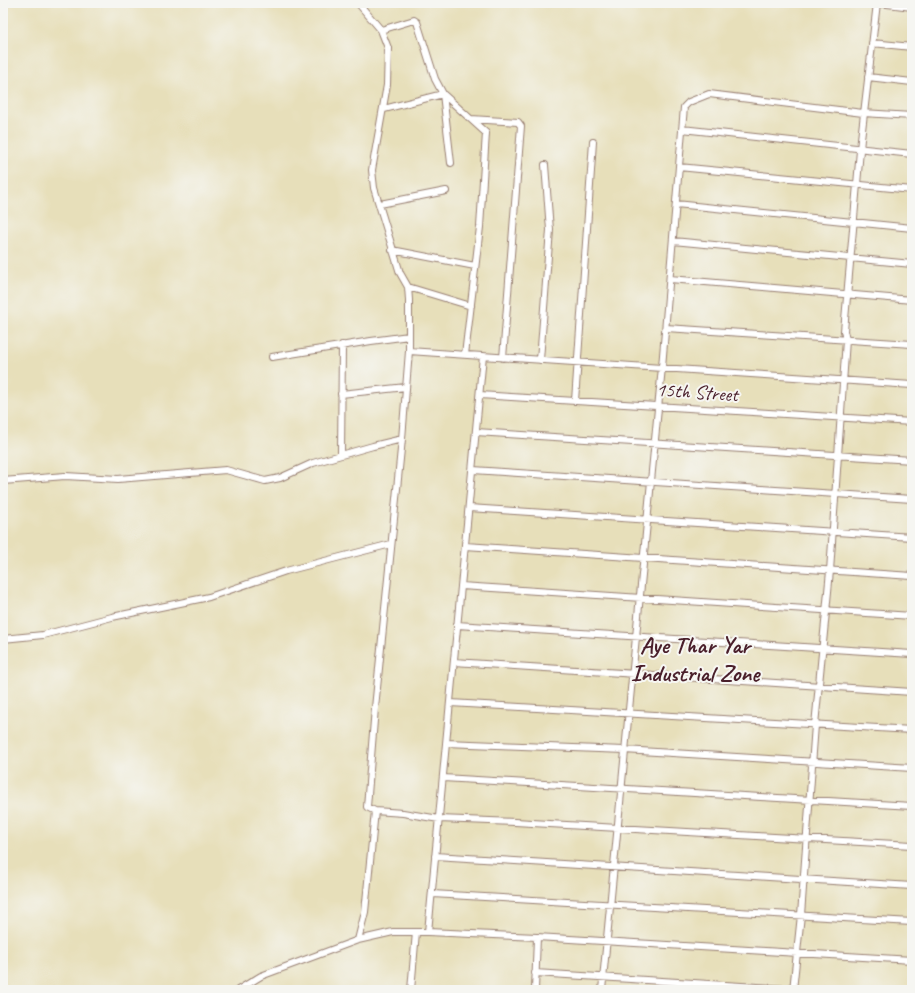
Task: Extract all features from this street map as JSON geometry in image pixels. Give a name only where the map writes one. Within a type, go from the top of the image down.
[{"type":"street","points":[[358,3],[381,30],[388,48],[387,85],[384,109],[372,170],[374,188],[380,204],[392,250],[400,273],[408,287],[409,300],[409,351],[402,439],[367,807],[375,811],[403,813],[439,819],[912,845]]},
{"type":"street","points":[[793,990],[801,914],[815,725],[830,571],[834,495],[844,380],[846,340],[844,331],[850,258],[860,148],[872,43],[878,3],[912,7]]},
{"type":"street","points":[[381,30],[414,20],[417,22],[435,79],[444,94],[486,133],[475,266],[465,355]]},
{"type":"street","points":[[872,43],[912,47]]},
{"type":"street","points":[[868,77],[912,82]]},
{"type":"street","points":[[384,109],[444,94]]},
{"type":"street","points":[[444,94],[451,163]]},
{"type":"street","points":[[602,990],[624,750],[659,406],[684,107],[689,102],[708,94],[864,114],[912,116]]},
{"type":"street","points":[[471,119],[518,122],[522,126],[503,358]]},
{"type":"street","points":[[682,130],[912,154]]},
{"type":"street","points":[[575,401],[593,142]]},
{"type":"street","points":[[540,360],[550,230],[545,165]]},
{"type":"street","points":[[679,167],[912,190]]},
{"type":"street","points":[[380,204],[446,191]]},
{"type":"street","points":[[676,204],[912,228]]},
{"type":"street","points":[[673,241],[912,264]]},
{"type":"street","points":[[392,250],[475,266]]},
{"type":"street","points":[[670,279],[912,300]]},
{"type":"street","points":[[408,287],[471,306]]},
{"type":"street","points":[[666,328],[912,344]]},
{"type":"street","points":[[272,357],[342,345],[409,336]]},
{"type":"street","points":[[341,455],[342,345]]},
{"type":"street","points":[[409,351],[912,385]]},
{"type":"street","points":[[428,932],[483,356]]},
{"type":"street","points":[[341,394],[406,387]]},
{"type":"street","name":"15th Street","points":[[480,395],[912,422]]},
{"type":"street","points":[[476,432],[912,460]]},
{"type":"street","points":[[3,481],[65,476],[118,479],[226,470],[265,481],[280,478],[313,463],[402,439]]},
{"type":"street","points":[[473,470],[912,499]]},
{"type":"street","points":[[469,508],[912,536]]},
{"type":"street","points":[[3,639],[43,635],[112,617],[203,598],[286,571],[391,544]]},
{"type":"street","points":[[465,546],[912,576]]},
{"type":"street","points":[[461,586],[912,616]]},
{"type":"street","points":[[458,625],[912,654]]},
{"type":"street","points":[[454,662],[632,675],[912,692]]},
{"type":"street","points":[[450,703],[628,712],[912,730]]},
{"type":"street","points":[[446,743],[624,750],[912,768]]},
{"type":"street","points":[[443,778],[912,806]]},
{"type":"street","points":[[358,940],[366,912],[375,811]]},
{"type":"street","points":[[435,856],[912,886]]},
{"type":"street","points":[[432,894],[610,905],[801,914],[912,922]]},
{"type":"street","points":[[238,990],[261,976],[358,940],[393,932],[428,932],[537,937],[912,960]]},
{"type":"street","points":[[411,990],[416,932]]},
{"type":"street","points":[[535,990],[537,937]]},
{"type":"street","points":[[535,973],[803,990]]},
{"type":"district","name":"Aye Thar Yar Industrial Zone","points":[[695,659]]}]
